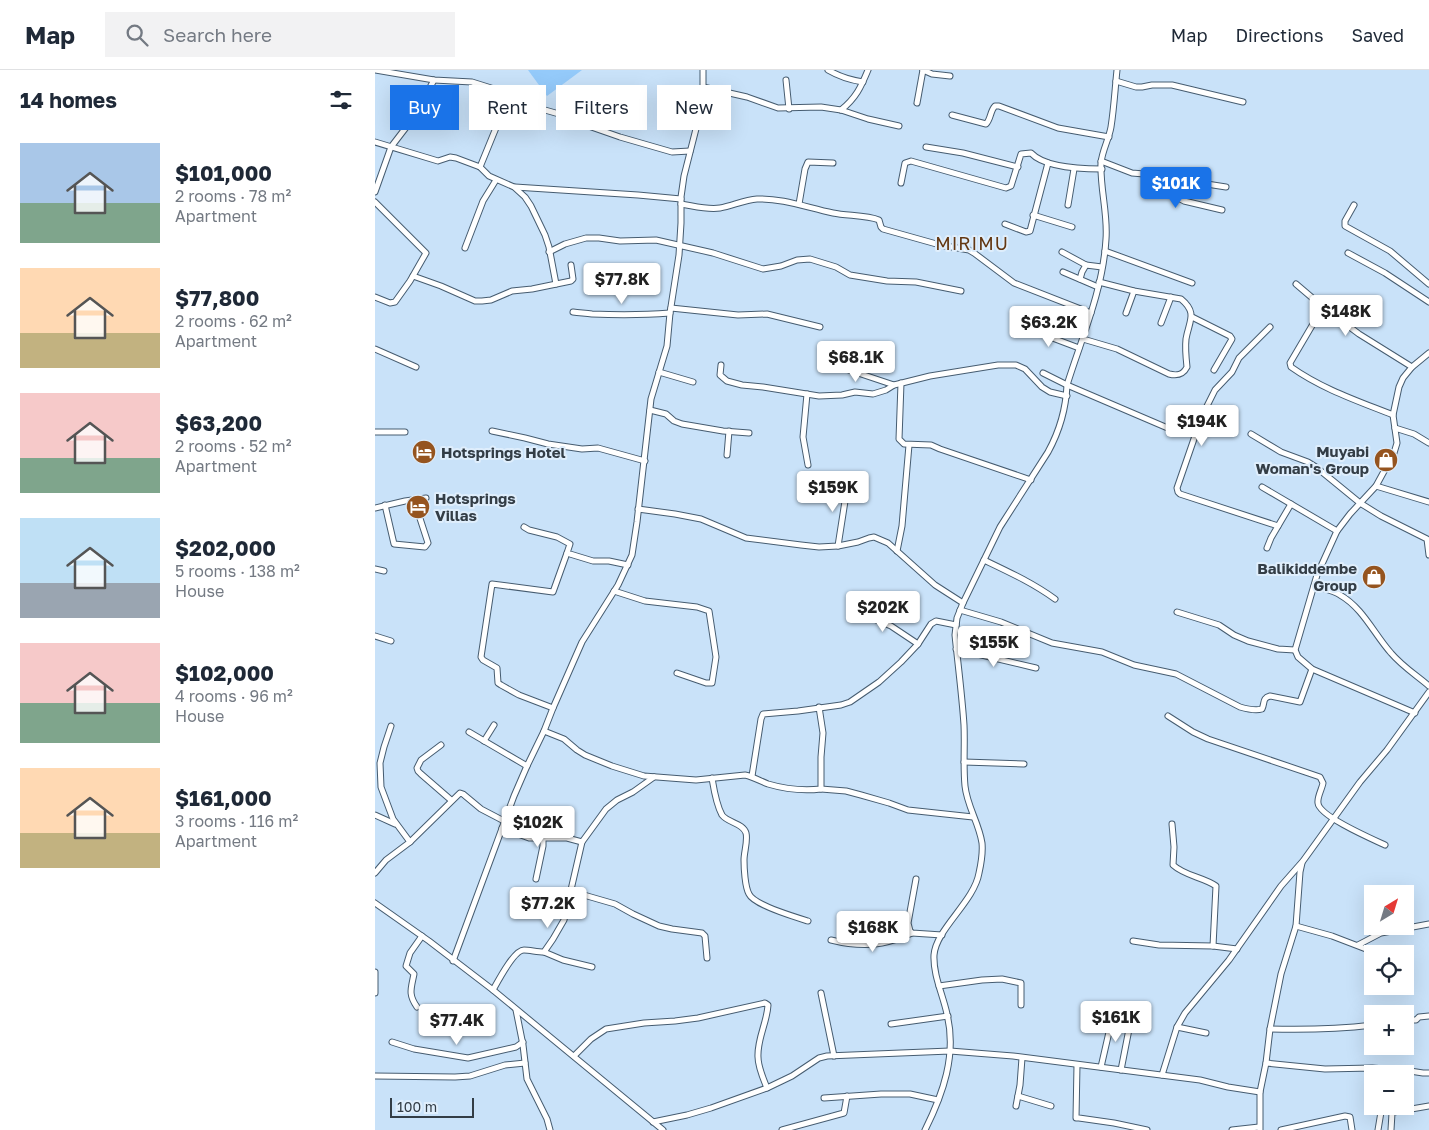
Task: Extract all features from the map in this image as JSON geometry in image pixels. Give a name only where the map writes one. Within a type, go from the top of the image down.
[{"type":"street","points":[[375,70],[434,80],[472,82],[482,85]]},
{"type":"street","points":[[703,70],[703,85]]},
{"type":"street","points":[[829,70],[839,77],[863,82]]},
{"type":"street","points":[[841,110],[851,102],[868,70]]},
{"type":"street","points":[[917,103],[923,70],[932,74],[950,76]]},
{"type":"street","points":[[925,1130],[948,1070],[950,1051],[948,1016],[934,964],[934,953],[938,941],[960,911],[979,876],[982,845],[966,796],[964,725],[956,649],[956,625],[963,602],[1000,527],[1055,439],[1067,396],[1067,385],[1099,285],[1105,251],[1107,236],[1101,182],[1101,161],[1109,137],[1117,70]]},
{"type":"street","points":[[375,192],[391,146],[414,117],[434,80]]},
{"type":"street","points":[[786,80],[789,108]]},
{"type":"street","points":[[1116,81],[1137,87],[1172,85],[1243,102]]},
{"type":"street","points":[[731,93],[778,108],[821,107],[841,110],[868,120],[899,126]]},
{"type":"street","points":[[952,115],[986,124],[989,121],[993,108],[999,106],[1058,128],[1109,137]]},
{"type":"street","points":[[546,110],[672,152],[690,151]]},
{"type":"street","points":[[480,167],[495,130]]},
{"type":"street","points":[[453,960],[504,821],[527,766],[582,642],[614,591],[632,555],[651,399],[667,346],[670,310],[680,245],[684,176],[696,130]]},
{"type":"street","points":[[375,142],[431,160],[442,161],[450,157],[480,167],[489,176],[514,187],[638,195],[681,202],[706,209],[720,208],[749,200],[764,199],[799,204],[853,217],[871,218],[879,220],[883,229],[941,245],[969,250],[1014,283],[1091,312]]},
{"type":"street","points":[[925,146],[963,153],[1018,167]]},
{"type":"street","points":[[901,183],[905,163],[911,161],[1006,188],[1011,186],[1021,154],[1031,153],[1048,163],[1074,169],[1101,169]]},
{"type":"street","points":[[1101,161],[1132,173],[1168,176],[1226,187]]},
{"type":"street","points":[[799,204],[808,162],[833,163]]},
{"type":"street","points":[[1005,224],[1028,232],[1048,163]]},
{"type":"street","points":[[1068,205],[1074,169]]},
{"type":"street","points":[[1168,176],[1167,192],[1184,201],[1222,210]]},
{"type":"street","points":[[465,248],[483,201],[496,180]]},
{"type":"street","points":[[514,187],[525,197],[531,206],[545,235],[556,284]]},
{"type":"street","points":[[375,202],[426,253],[395,302],[375,297]]},
{"type":"street","points":[[1354,205],[1345,221],[1345,226],[1390,250],[1429,284]]},
{"type":"street","points":[[1033,215],[1072,227]]},
{"type":"street","points":[[549,252],[565,244],[586,238],[620,241],[656,240],[713,253],[763,270],[797,260],[810,259],[836,267],[850,275],[916,282],[961,291]]},
{"type":"street","points":[[1105,251],[1192,283]]},
{"type":"street","points":[[1062,252],[1086,265],[1102,266]]},
{"type":"street","points":[[1348,253],[1385,273],[1429,302]]},
{"type":"street","points":[[413,276],[475,301],[482,301],[491,300],[512,291],[532,289],[572,280],[571,265]]},
{"type":"street","points":[[1080,279],[1086,265]]},
{"type":"street","points":[[1063,272],[1099,285],[1181,299],[1186,303],[1192,317],[1187,338],[1187,367],[1185,371],[1175,376],[1117,349],[1083,338]]},
{"type":"street","points":[[1296,284],[1359,334],[1412,367]]},
{"type":"street","points":[[1126,313],[1134,291]]},
{"type":"street","points":[[1161,323],[1171,297]]},
{"type":"street","points":[[1323,307],[1290,363],[1291,367],[1326,388],[1393,415]]},
{"type":"street","points":[[573,312],[583,314],[647,315],[670,310],[738,315],[767,314],[821,327]]},
{"type":"street","points":[[1192,317],[1230,336],[1232,339],[1214,370]]},
{"type":"street","points":[[1270,327],[1239,358],[1232,372],[1215,390],[1195,436],[1177,488],[1180,494],[1278,526]]},
{"type":"street","points":[[1026,328],[1079,348]]},
{"type":"street","points":[[375,350],[416,367]]},
{"type":"street","points":[[1415,712],[1311,669],[1298,657],[1295,650],[1317,576],[1337,531],[1376,486],[1394,454],[1397,443],[1393,415],[1399,387],[1403,378],[1412,367],[1429,353]]},
{"type":"street","points":[[825,360],[894,385]]},
{"type":"street","points":[[721,365],[720,375],[727,381],[742,385],[819,396],[842,395],[855,392],[873,394],[894,385],[930,376],[999,365],[1015,365],[1025,369],[1042,387],[1050,392],[1067,396]]},
{"type":"street","points":[[659,372],[693,382]]},
{"type":"street","points":[[1043,373],[1177,432]]},
{"type":"street","points":[[901,383],[899,439],[904,444],[931,445],[1031,480]]},
{"type":"street","points":[[807,394],[803,437],[808,465]]},
{"type":"street","points":[[650,410],[666,414],[674,421],[683,424],[749,432]]},
{"type":"street","points":[[1395,428],[1414,434],[1429,444]]},
{"type":"street","points":[[492,431],[548,444],[582,449],[598,448],[645,460]]},
{"type":"street","points":[[727,455],[729,431]]},
{"type":"street","points":[[375,432],[405,432]]},
{"type":"street","points":[[1251,434],[1281,452],[1308,462],[1360,504],[1427,539],[1429,555]]},
{"type":"street","points":[[897,551],[902,526],[909,445]]},
{"type":"street","points":[[838,546],[848,482]]},
{"type":"street","points":[[1376,486],[1429,502]]},
{"type":"street","points":[[1262,487],[1337,531]]},
{"type":"street","points":[[375,508],[426,498]]},
{"type":"street","points":[[385,505],[394,544],[425,547],[428,543],[414,500]]},
{"type":"street","points":[[1267,548],[1291,504]]},
{"type":"street","points":[[638,509],[701,519],[746,538],[819,548],[859,542],[874,537],[888,543],[935,585],[963,602]]},
{"type":"street","points":[[524,527],[557,537],[570,544],[553,592],[492,584],[481,657],[482,660],[497,668],[498,683],[519,695],[553,708]]},
{"type":"street","points":[[567,553],[593,561],[609,561],[628,565]]},
{"type":"street","points":[[984,560],[1024,579],[1055,599]]},
{"type":"street","points":[[375,568],[384,571]]},
{"type":"street","points":[[1314,586],[1333,592],[1347,600],[1371,624],[1384,645],[1399,662],[1429,686]]},
{"type":"street","points":[[614,591],[645,601],[697,607],[709,611],[716,657],[712,683],[706,683],[677,673]]},
{"type":"street","points":[[960,610],[1001,622],[1052,643],[1103,652],[1134,665],[1176,674],[1240,707],[1249,709],[1257,710],[1262,708],[1264,700],[1270,696],[1300,702],[1311,669]]},
{"type":"street","points":[[855,611],[891,626],[918,644]]},
{"type":"street","points":[[1177,612],[1219,625],[1234,635],[1248,641],[1278,649],[1295,650]]},
{"type":"street","points":[[752,776],[761,716],[763,714],[798,712],[847,704],[879,682],[918,644],[931,624],[936,621],[956,625]]},
{"type":"street","points":[[375,636],[391,641]]},
{"type":"street","points":[[956,649],[1036,668]]},
{"type":"street","points":[[1162,1075],[1177,1027],[1185,1013],[1229,960],[1281,886],[1303,861],[1360,782],[1415,712],[1427,700],[1429,692]]},
{"type":"street","points":[[819,708],[823,733],[821,790]]},
{"type":"street","points":[[1168,716],[1208,739],[1320,777],[1323,783],[1318,805],[1333,819],[1385,845]]},
{"type":"street","points":[[484,741],[494,724]]},
{"type":"street","points":[[391,726],[380,763],[381,787],[393,819],[410,842]]},
{"type":"street","points":[[544,731],[564,739],[577,750],[603,763],[644,776],[696,780],[745,775],[752,776],[771,785],[799,790],[846,791],[909,810],[973,817]]},
{"type":"street","points":[[469,732],[527,766]]},
{"type":"street","points":[[441,745],[421,760],[417,768],[421,774],[451,800]]},
{"type":"street","points":[[964,762],[1024,764]]},
{"type":"street","points":[[544,952],[564,920],[582,842],[606,809],[654,777]]},
{"type":"street","points":[[712,778],[716,798],[723,816],[744,828],[746,834],[744,860],[749,895],[759,903],[808,921]]},
{"type":"street","points":[[375,783],[381,787]]},
{"type":"street","points":[[375,873],[386,860],[410,842],[460,793],[481,809],[504,821]]},
{"type":"street","points":[[375,815],[396,824]]},
{"type":"street","points":[[1172,824],[1173,865],[1190,875],[1216,886],[1213,946]]},
{"type":"street","points":[[502,828],[529,838],[567,838],[582,842]]},
{"type":"street","points":[[536,879],[543,838]]},
{"type":"street","points":[[1232,1130],[1259,1128],[1260,1092],[1270,1030],[1284,964],[1296,926],[1300,872],[1303,861]]},
{"type":"street","points":[[913,932],[910,931],[908,923],[915,878]]},
{"type":"street","points":[[570,891],[615,904],[659,926],[702,933],[705,936],[707,958]]},
{"type":"street","points":[[375,904],[422,936],[493,990],[663,1130]]},
{"type":"street","points":[[1358,945],[1381,933],[1429,924]]},
{"type":"street","points":[[1296,926],[1333,936],[1364,948]]},
{"type":"street","points":[[831,940],[843,943],[881,943],[913,932],[942,935]]},
{"type":"street","points":[[417,1007],[410,991],[414,974],[406,966],[410,953],[422,936]]},
{"type":"street","points":[[1133,941],[1159,945],[1213,946],[1237,949]]},
{"type":"street","points":[[493,990],[514,956],[523,950],[544,952],[563,960],[592,967]]},
{"type":"street","points":[[375,972],[375,993]]},
{"type":"street","points":[[939,986],[982,980],[1002,980],[1021,983],[1021,1005]]},
{"type":"street","points":[[821,993],[833,1056]]},
{"type":"street","points":[[574,1056],[591,1039],[606,1029],[698,1018],[765,1003],[768,1005],[767,1015],[758,1056],[767,1088]]},
{"type":"street","points":[[516,1009],[523,1042],[527,1079],[547,1119],[550,1130]]},
{"type":"street","points":[[891,1024],[948,1016]]},
{"type":"street","points":[[1414,1020],[1429,1016]]},
{"type":"street","points":[[1101,1067],[1112,1018]]},
{"type":"street","points":[[1121,1070],[1131,1019]]},
{"type":"street","points":[[1270,1030],[1364,1026]]},
{"type":"street","points":[[1177,1027],[1206,1033]]},
{"type":"street","points":[[392,1042],[414,1049],[468,1058],[515,1047],[523,1042]]},
{"type":"street","points":[[653,1122],[703,1110],[767,1088],[792,1076],[819,1058],[833,1056],[950,1051],[989,1053],[1200,1080],[1260,1092]]},
{"type":"street","points":[[1016,1106],[1021,1058]]},
{"type":"street","points":[[375,1076],[470,1076],[505,1065],[525,1063]]},
{"type":"street","points":[[1266,1063],[1325,1069],[1364,1068]]},
{"type":"street","points":[[1077,1065],[1076,1118],[1147,1130]]},
{"type":"street","points":[[1414,1072],[1429,1073]]},
{"type":"street","points":[[824,1098],[910,1094],[938,1100]]},
{"type":"street","points":[[782,1130],[844,1113],[847,1096]]},
{"type":"street","points":[[1018,1096],[1051,1106]]},
{"type":"street","points":[[1391,1130],[1394,1112],[1429,1106]]},
{"type":"street","points":[[1378,1130],[1380,1115]]},
{"type":"street","points":[[1281,1130],[1345,1116],[1350,1117],[1351,1130]]},
{"type":"shaded area","points":[[528,70],[582,70],[562,85],[556,85],[556,89],[547,96],[546,85],[539,85]]},
{"type":"place","name":"Hotsprings Hotel","points":[[424,452]]},
{"type":"place","name":"Muyabi Woman's Group","points":[[1386,460]]},
{"type":"place","name":"Hotsprings Villas","points":[[418,507]]},
{"type":"place","name":"Balikiddembe Group","points":[[1374,577]]},
{"type":"district","name":"MIRIMU","points":[[972,243]]}]
